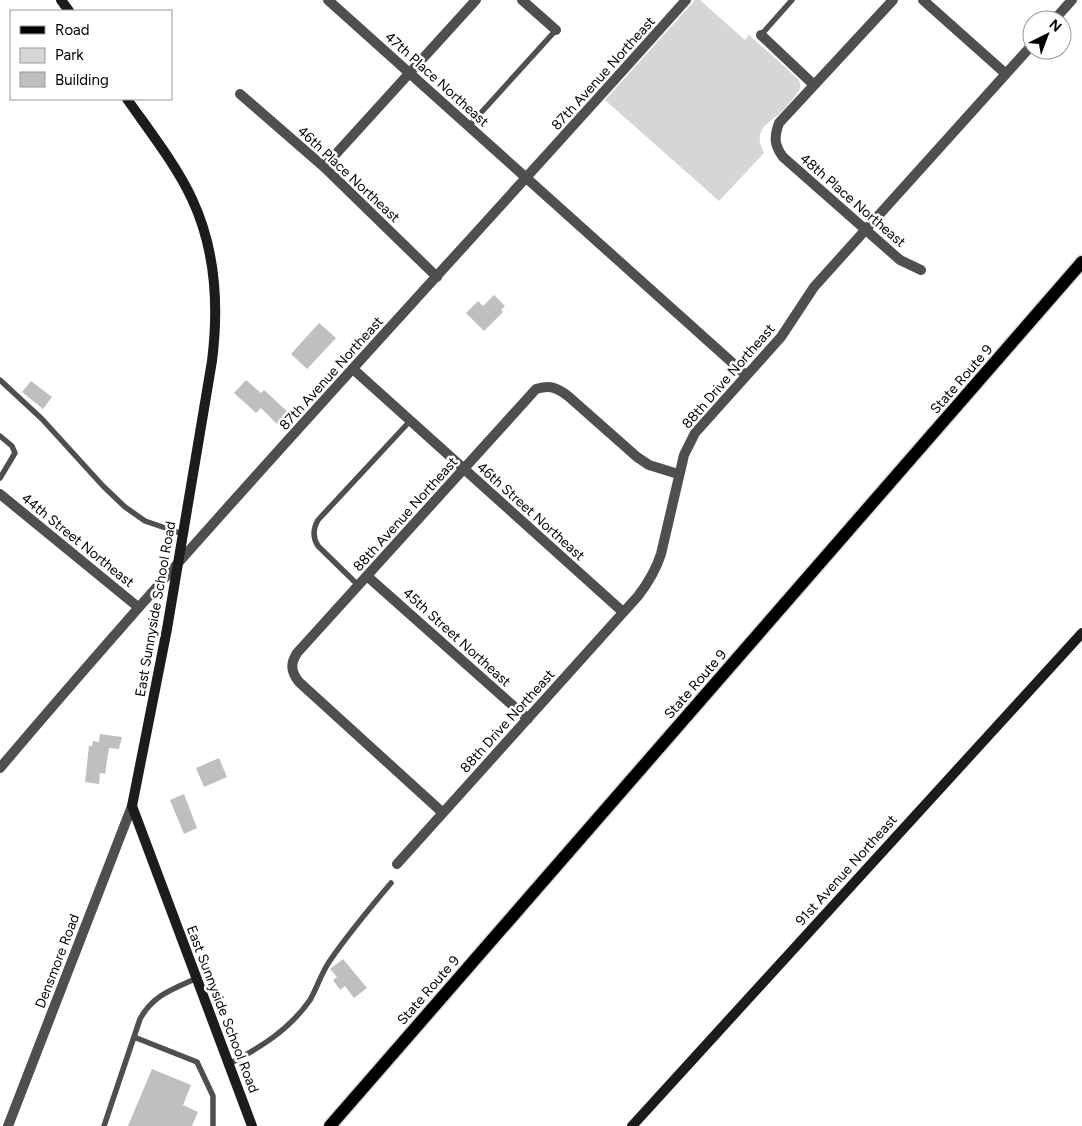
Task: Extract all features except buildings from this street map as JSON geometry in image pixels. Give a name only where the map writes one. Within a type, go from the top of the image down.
[{"type":"main road","name":"State Route 9","points":[[330,1126],[1082,262]]},
{"type":"street","name":"47th PIace Northeast","points":[[328,0],[746,375]]},
{"type":"street","points":[[324,167],[476,0]]},
{"type":"street","points":[[522,0],[556,30]]},
{"type":"street","name":"87th Avenue Northeast","points":[[0,768],[138,607],[686,0]]},
{"type":"street","points":[[761,35],[814,85],[892,0]]},
{"type":"street","points":[[923,0],[1006,74]]},
{"type":"street","points":[[1063,10],[1072,0]]},
{"type":"street","name":"88th Drive Northeast","points":[[397,864],[649,582],[657,568],[678,474],[684,455],[695,433],[781,337],[814,287],[1022,56]]},
{"type":"street","name":"48th Place Northeast","points":[[814,85],[779,123],[775,134],[778,150],[783,157],[900,260],[921,270]]},
{"type":"street","name":"46th Place Northeast","points":[[240,94],[324,167],[437,276]]},
{"type":"street","name":"East Sunnyside School Road","points":[[129,100],[192,198],[203,225],[210,252],[216,302],[216,335],[183,534],[132,806],[252,1126]]},
{"type":"street","name":"46th Street Northeast","points":[[353,369],[623,612]]},
{"type":"street","name":"88th Avenue Northeast","points":[[444,812],[299,682],[294,676],[291,667],[297,653],[536,389],[547,386],[556,387],[637,457],[649,465],[678,474]]},
{"type":"street","name":"44th Street Northeast","points":[[0,494],[138,607]]},
{"type":"street","name":"45th Street Northeast","points":[[368,576],[528,719]]},
{"type":"street","name":"91st Avenue Northeast","points":[[632,1126],[1082,633]]},
{"type":"street","name":"Densmore Road","points":[[8,1126],[132,806]]},
{"type":"lane","points":[[761,35],[792,0]]},
{"type":"lane","points":[[469,126],[556,30]]},
{"type":"lane","points":[[0,380],[42,419],[103,486],[125,507],[146,521],[183,534]]},
{"type":"lane","points":[[359,586],[318,546],[314,540],[315,526],[318,520],[410,421]]},
{"type":"lane","points":[[0,436],[12,446],[15,453],[0,478]]},
{"type":"lane","points":[[229,1064],[280,1034],[296,1018],[311,998],[328,964],[358,922],[391,883]]},
{"type":"lane","points":[[104,1126],[140,1019],[146,1008],[159,996],[197,978]]},
{"type":"lane","points":[[134,1036],[197,1062],[213,1096],[213,1126]]},
{"type":"green space","points":[[695,0],[700,0],[745,40],[749,35],[796,77],[800,85],[799,90],[790,102],[761,131],[760,140],[764,153],[719,201],[605,100]]}]
